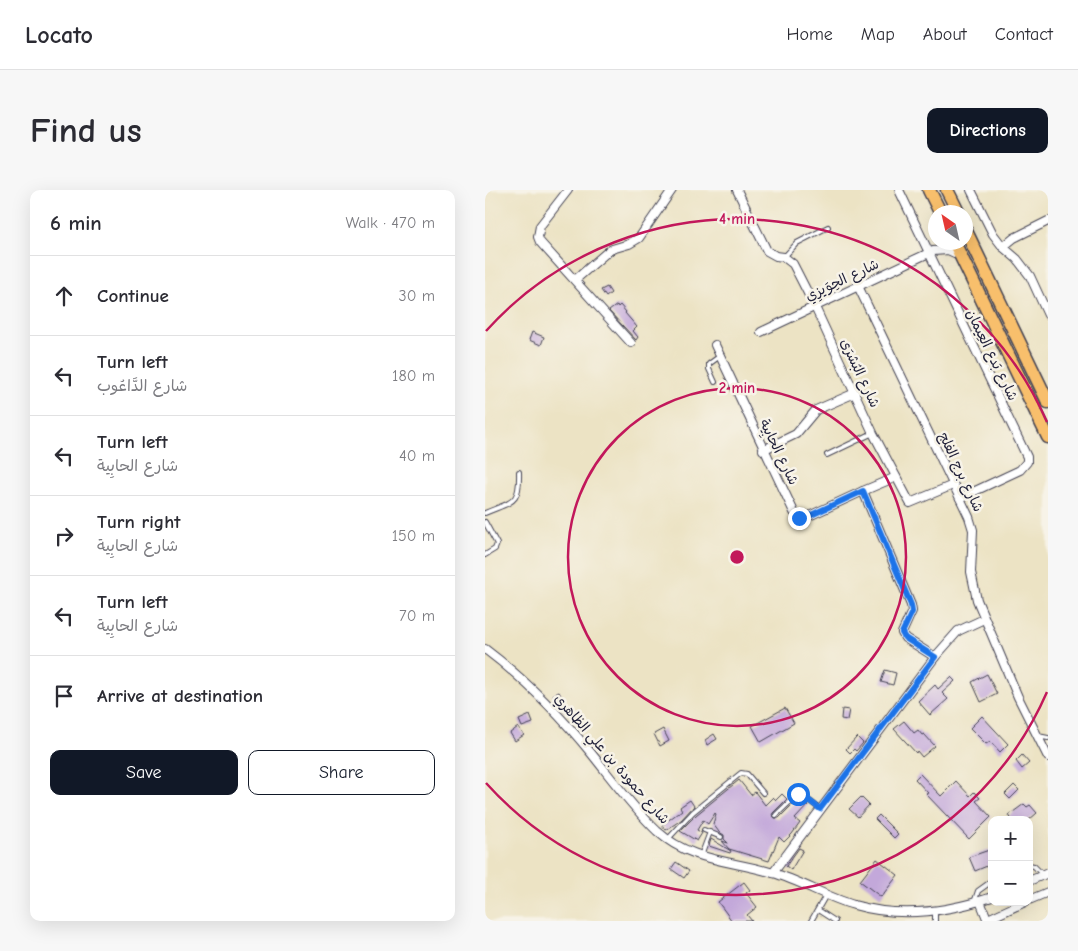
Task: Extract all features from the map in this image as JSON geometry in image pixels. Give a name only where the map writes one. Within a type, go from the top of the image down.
[{"type":"highway","points":[[929,190],[936,205]]},
{"type":"highway","points":[[947,190],[954,205]]},
{"type":"highway","points":[[973,246],[1048,402]]},
{"type":"highway","points":[[959,250],[1048,437]]},
{"type":"street","points":[[568,190],[541,226],[538,237],[631,343]]},
{"type":"street","points":[[575,280],[612,249],[629,244],[639,238],[671,190]]},
{"type":"street","points":[[737,190],[764,247],[771,254],[785,257]]},
{"type":"street","name":"شارع بَدع العِيمان","points":[[899,190],[931,252],[1027,457],[1024,467],[1020,470],[960,498]]},
{"type":"street","points":[[971,190],[993,234],[1023,267],[1048,316]]},
{"type":"street","points":[[1003,247],[1014,238],[1048,220]]},
{"type":"street","points":[[931,252],[948,250],[962,257]]},
{"type":"street","name":"شارع الحِوَيزِي","points":[[761,332],[931,252]]},
{"type":"street","name":"شارع البُشرَى","points":[[785,257],[793,264],[815,307],[873,433],[910,503],[953,485]]},
{"type":"street","name":"شارع برج الفلج","points":[[858,286],[960,498],[973,530],[971,572],[977,600],[1018,697],[1048,758]]},
{"type":"street","name":"شارع الحابِية","points":[[715,345],[763,450],[794,512],[799,518],[807,517],[863,491]]},
{"type":"street","points":[[763,450],[797,434],[815,410],[855,393]]},
{"type":"street","points":[[896,477],[863,491],[911,605],[912,612],[902,633],[905,638],[935,657]]},
{"type":"street","points":[[773,873],[935,657],[959,631],[984,619]]},
{"type":"street","name":"شارع حمودة بن علي الظاهري","points":[[485,649],[553,710],[587,748],[630,802],[658,831],[685,851],[773,873],[853,905],[884,911],[935,910],[977,902],[988,898]]},
{"type":"street","points":[[1033,879],[1045,874]]},
{"type":"street","points":[[1033,898],[1048,892]]},
{"type":"street","points":[[977,902],[988,920],[1017,906]]},
{"type":"lane","points":[[785,257],[797,243],[828,227]]},
{"type":"lane","points":[[715,382],[709,369],[709,364],[720,356]]},
{"type":"lane","points":[[827,455],[873,433]]},
{"type":"lane","points":[[485,513],[508,503],[517,496],[519,472]]},
{"type":"lane","points":[[485,522],[487,529],[497,544],[495,549],[485,555]]},
{"type":"lane","points":[[1038,736],[1048,738]]},
{"type":"lane","points":[[668,839],[693,812],[741,773],[747,774],[763,793]]},
{"type":"lane","points":[[776,815],[798,794],[820,809]]},
{"type":"lane","points":[[704,830],[721,838]]},
{"type":"lane","points":[[701,856],[710,832]]},
{"type":"lane","points":[[1033,866],[1045,874]]},
{"type":"lane","points":[[977,902],[977,894],[981,888],[988,884]]},
{"type":"lane","points":[[811,921],[826,895]]},
{"type":"lane","points":[[818,910],[835,921]]},
{"type":"lane","points":[[935,910],[935,921]]},
{"type":"building","points":[[607,287],[611,293],[606,297],[601,290]]},
{"type":"building","points":[[617,305],[618,307],[620,305],[637,327],[633,331],[638,337],[636,340],[609,311]]},
{"type":"building","points":[[532,332],[544,337],[541,345],[529,340]]},
{"type":"building","points":[[885,670],[896,673],[893,685],[881,682]]},
{"type":"building","points":[[987,674],[997,694],[981,702],[972,682]]},
{"type":"building","points":[[951,677],[955,681],[942,693],[948,699],[930,715],[918,701],[935,685],[938,689]]},
{"type":"building","points":[[559,692],[568,710],[565,712],[553,695]]},
{"type":"building","points":[[785,708],[794,723],[761,742],[752,726]]},
{"type":"building","points":[[842,709],[849,710],[847,720],[841,719]]},
{"type":"building","points":[[530,715],[533,723],[522,727],[519,720]]},
{"type":"building","points":[[982,716],[1008,744],[1000,752],[990,741],[986,744],[970,728]]},
{"type":"building","points":[[904,721],[914,733],[918,730],[935,746],[922,757],[894,729]]},
{"type":"building","points":[[518,727],[524,735],[515,741],[510,733]]},
{"type":"building","points":[[663,729],[669,741],[660,746],[654,734]]},
{"type":"building","points":[[714,734],[717,739],[707,745],[705,740]]},
{"type":"building","points":[[857,737],[863,743],[856,751],[854,749],[850,753],[846,749]]},
{"type":"building","points":[[1022,755],[1029,763],[1022,769],[1016,761]]},
{"type":"building","points":[[920,774],[941,796],[956,781],[970,796],[974,792],[980,798],[976,801],[990,816],[988,816],[988,820],[969,839],[926,794],[928,793],[915,779]]},
{"type":"building","points":[[739,780],[751,795],[755,792],[765,805],[773,797],[776,800],[782,794],[787,799],[773,813],[772,815],[775,818],[779,818],[799,798],[808,805],[795,819],[800,823],[792,834],[784,842],[779,837],[769,861],[729,849],[722,841],[728,843],[724,839],[724,835],[713,824],[715,813],[708,824],[703,820],[697,830],[702,833],[697,841],[680,831],[696,815]]},
{"type":"building","points":[[1014,785],[1019,790],[1010,799],[1005,794]]},
{"type":"building","points":[[861,797],[869,805],[858,817],[849,809]]},
{"type":"building","points":[[690,800],[694,806],[681,820],[666,830],[662,825],[682,810],[680,807]]},
{"type":"building","points":[[1024,804],[1027,807],[1030,805],[1037,813],[1033,816],[1009,815]]},
{"type":"building","points":[[879,815],[898,834],[894,838],[875,819]]},
{"type":"building","points":[[711,839],[731,851],[730,853],[709,846]]},
{"type":"building","points":[[799,848],[803,850],[791,870],[786,866]]},
{"type":"building","points":[[988,850],[988,866],[975,871],[969,857]]},
{"type":"building","points":[[877,859],[898,875],[881,897],[860,881]]},
{"type":"building","points":[[676,862],[689,871],[684,878],[671,869]]},
{"type":"building","points":[[744,882],[750,890],[746,893],[757,907],[747,915],[752,921],[732,921],[718,902]]},
{"type":"route","points":[[798,794],[820,809],[935,657],[905,638],[902,633],[912,612],[911,605],[863,491],[807,517],[799,518]]}]
